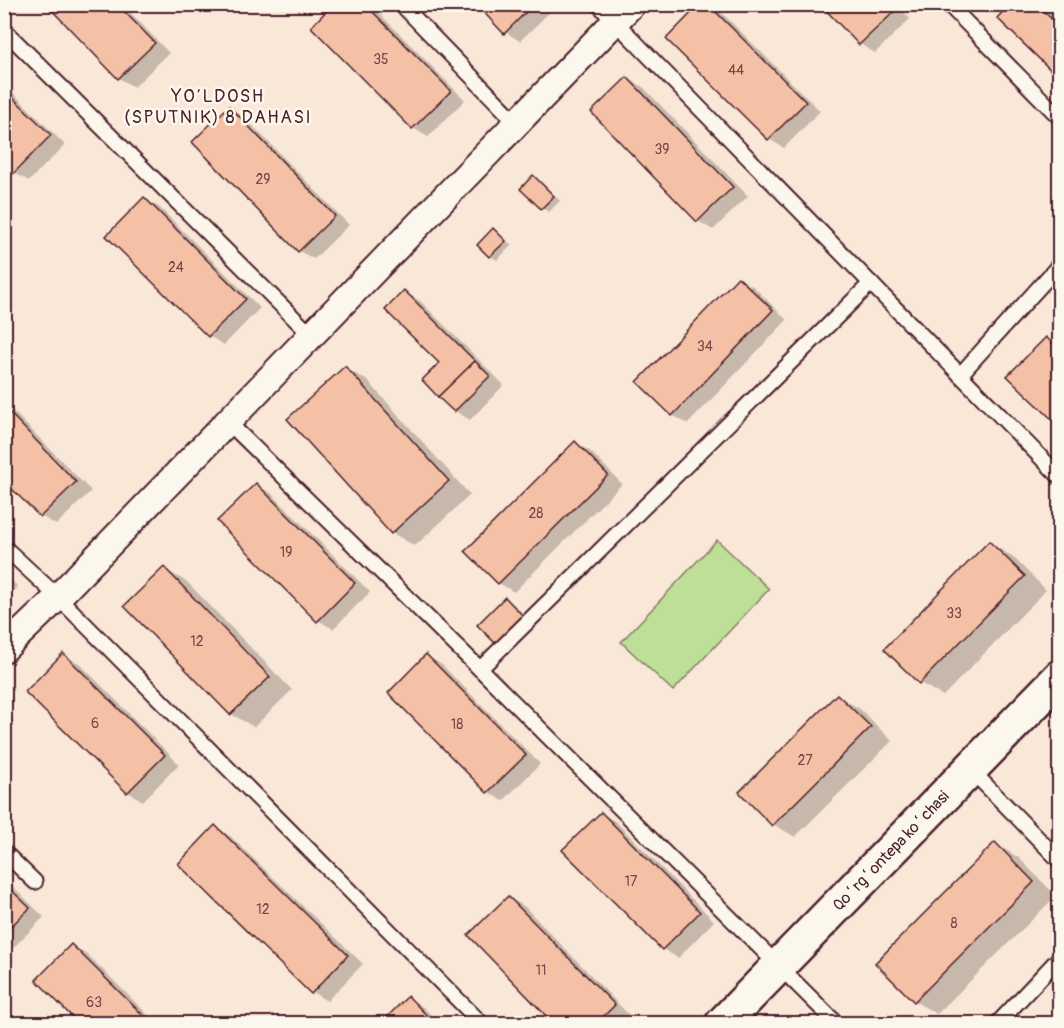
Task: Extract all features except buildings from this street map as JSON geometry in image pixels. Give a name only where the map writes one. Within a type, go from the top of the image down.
[{"type":"street","points":[[4,649],[58,597],[517,123],[615,10]]},
{"type":"street","name":"Qoʻrgʻontepa koʻchasi","points":[[722,1023],[1059,677]]},
{"type":"lane","points":[[401,4],[517,123]]},
{"type":"lane","points":[[948,4],[1059,118]]},
{"type":"lane","points":[[615,10],[871,283],[1059,477]]},
{"type":"lane","points":[[4,30],[311,334]]},
{"type":"lane","points":[[960,375],[1059,264]]},
{"type":"lane","points":[[480,669],[871,283]]},
{"type":"lane","points":[[227,421],[837,1023]]},
{"type":"lane","points":[[4,547],[58,597],[482,1023]]},
{"type":"lane","points":[[970,769],[1059,861]]},
{"type":"lane","points":[[4,852],[35,882]]},
{"type":"lane","points":[[997,1023],[1059,957]]},
{"type":"green space","points":[[717,540],[769,589],[673,691],[621,642]]},
{"type":"district","name":"YO‘LDOSH (SPUTNIK) 8 DAHASI","points":[[218,106]]}]
